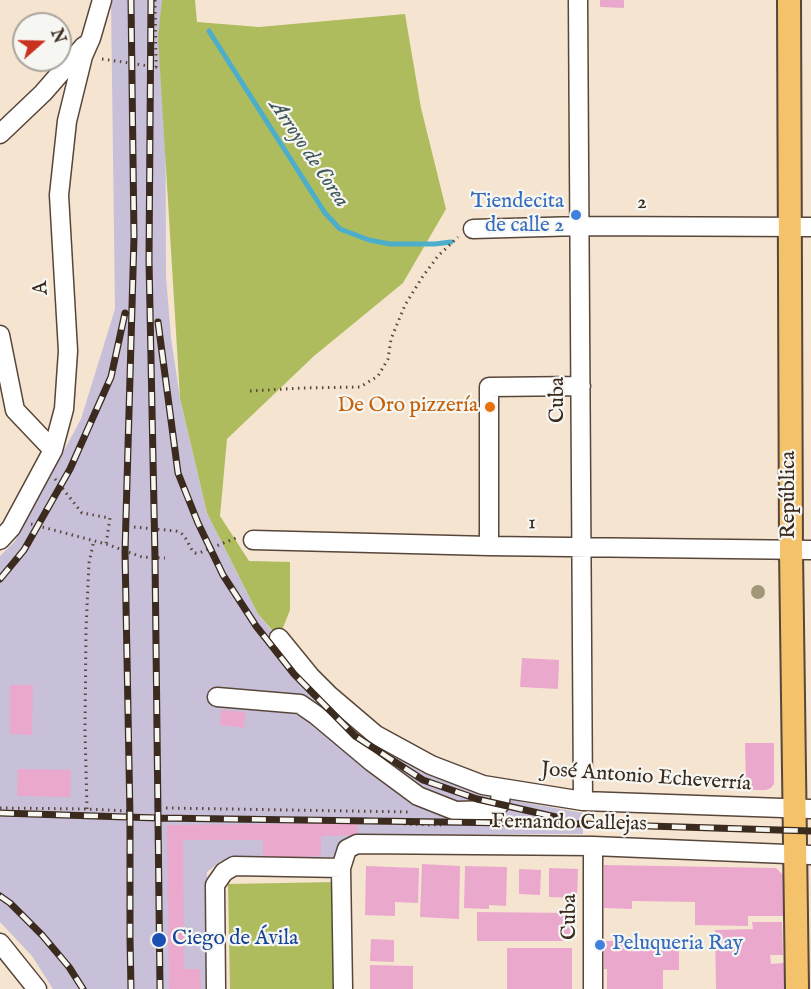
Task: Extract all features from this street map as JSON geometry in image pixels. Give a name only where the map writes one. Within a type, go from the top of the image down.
[{"type":"main road","name":"República","points":[[789,0],[800,227],[803,855],[797,989]]},
{"type":"street","name":"A","points":[[4,529],[49,458],[64,408],[68,351],[59,195],[67,121],[83,56],[102,0]]},
{"type":"street","name":"Cuba","points":[[579,0],[584,801]]},
{"type":"street","points":[[0,134],[44,93],[91,38]]},
{"type":"street","name":"2","points":[[473,229],[580,226],[800,227]]},
{"type":"street","points":[[0,335],[15,410],[49,458]]},
{"type":"street","points":[[489,546],[489,387],[581,386]]},
{"type":"street","name":"1","points":[[253,540],[801,551]]},
{"type":"street","name":"José Antonio Echeverría","points":[[279,638],[329,695],[376,735],[431,765],[483,785],[584,801],[803,809]]},
{"type":"street","points":[[217,697],[300,704],[418,796],[456,811],[494,810],[500,804],[501,788]]},
{"type":"street","name":"Fernando Callejas","points":[[341,868],[347,849],[357,844],[594,846],[803,855]]},
{"type":"street","name":"Cuba","points":[[593,989],[594,846]]},
{"type":"street","points":[[216,989],[215,885],[224,872],[234,866],[341,868],[343,989]]},
{"type":"street","points":[[0,943],[37,989]]},
{"type":"path","points":[[83,56],[156,67],[155,0]]},
{"type":"path","points":[[250,391],[360,387],[378,376],[388,359],[391,339],[405,305],[423,276],[456,238],[473,229]]},
{"type":"path","points":[[49,458],[82,513],[110,518],[106,544]]},
{"type":"path","points":[[4,529],[30,524],[94,540],[142,557],[165,558]]},
{"type":"path","points":[[134,527],[176,531],[182,534],[195,553],[236,538],[253,540]]},
{"type":"path","points":[[87,808],[86,629],[89,563],[94,540]]},
{"type":"path","points":[[0,808],[87,808],[127,811]]},
{"type":"path","points":[[166,808],[411,812]]},
{"type":"shaded area","points":[[111,0],[165,0],[166,276],[171,338],[180,398],[207,513],[258,614],[328,699],[372,738],[421,772],[522,802],[583,813],[583,834],[362,835],[344,845],[338,857],[221,861],[207,872],[208,989],[53,989],[32,956],[0,922],[0,556],[15,541],[81,419],[115,309]]},
{"type":"green space","points":[[162,0],[195,0],[197,22],[259,27],[405,14],[421,108],[446,209],[403,283],[314,356],[227,439],[220,516],[249,561],[290,562],[290,610],[279,638],[258,614],[207,513],[180,398],[158,37]]},
{"type":"green space","points":[[336,882],[338,989],[230,989],[228,884]]},
{"type":"building","points":[[600,0],[624,0],[624,8],[600,7]]},
{"type":"building","points":[[522,658],[559,660],[558,689],[520,687]]},
{"type":"building","points":[[10,685],[33,685],[32,735],[10,734]]},
{"type":"building","points":[[221,710],[245,712],[244,728],[220,725]]},
{"type":"building","points":[[745,743],[774,743],[774,784],[771,788],[746,790]]},
{"type":"building","points":[[18,769],[71,770],[70,797],[17,796]]},
{"type":"building","points":[[357,823],[358,835],[321,836],[321,856],[263,859],[263,840],[183,840],[184,969],[200,969],[201,989],[169,989],[167,825]]},
{"type":"building","points":[[422,864],[460,866],[459,919],[420,917]]},
{"type":"building","points":[[604,865],[776,868],[784,876],[783,916],[748,916],[748,926],[695,925],[695,902],[632,901],[632,909],[604,908]]},
{"type":"building","points":[[366,866],[419,868],[418,903],[395,902],[395,916],[365,915]]},
{"type":"building","points":[[465,866],[507,867],[506,906],[489,905],[489,909],[464,908]]},
{"type":"building","points":[[549,868],[578,869],[577,898],[549,897]]},
{"type":"building","points":[[519,869],[541,870],[540,895],[519,894]]},
{"type":"building","points":[[477,912],[570,913],[570,941],[477,941]]},
{"type":"building","points":[[752,922],[782,922],[783,955],[770,955],[771,964],[784,963],[784,989],[716,989],[715,930],[753,929]]},
{"type":"building","points":[[371,939],[394,940],[394,962],[370,961]]},
{"type":"building","points":[[604,941],[679,941],[679,970],[663,970],[663,989],[607,989]]},
{"type":"building","points":[[507,948],[572,948],[572,989],[507,989]]},
{"type":"building","points":[[370,965],[413,966],[413,989],[370,989]]},
{"type":"waterway","name":"Arroyo de Corea","points":[[209,31],[325,213],[340,229],[369,240],[390,244],[451,242]]},
{"type":"railway","points":[[131,0],[134,237],[125,552],[131,989]]},
{"type":"railway","points":[[151,0],[149,260],[160,989]]},
{"type":"railway","points":[[0,579],[24,550],[70,469],[111,377],[125,313]]},
{"type":"railway","points":[[158,322],[178,473],[198,523],[223,575],[256,626],[294,674],[355,736],[423,780],[477,799],[560,818]]},
{"type":"railway","points":[[0,813],[158,818],[584,824],[811,831]]},
{"type":"railway","points":[[0,896],[42,935],[69,967],[83,989]]},
{"type":"place","name":"Tiendecita de calle 2","points":[[576,215]]},
{"type":"place","name":"De Oro pizzería","points":[[490,407]]},
{"type":"place","name":"Ciego de Ávila","points":[[159,940]]},
{"type":"place","name":"Peluqueria Ray","points":[[600,945]]}]
